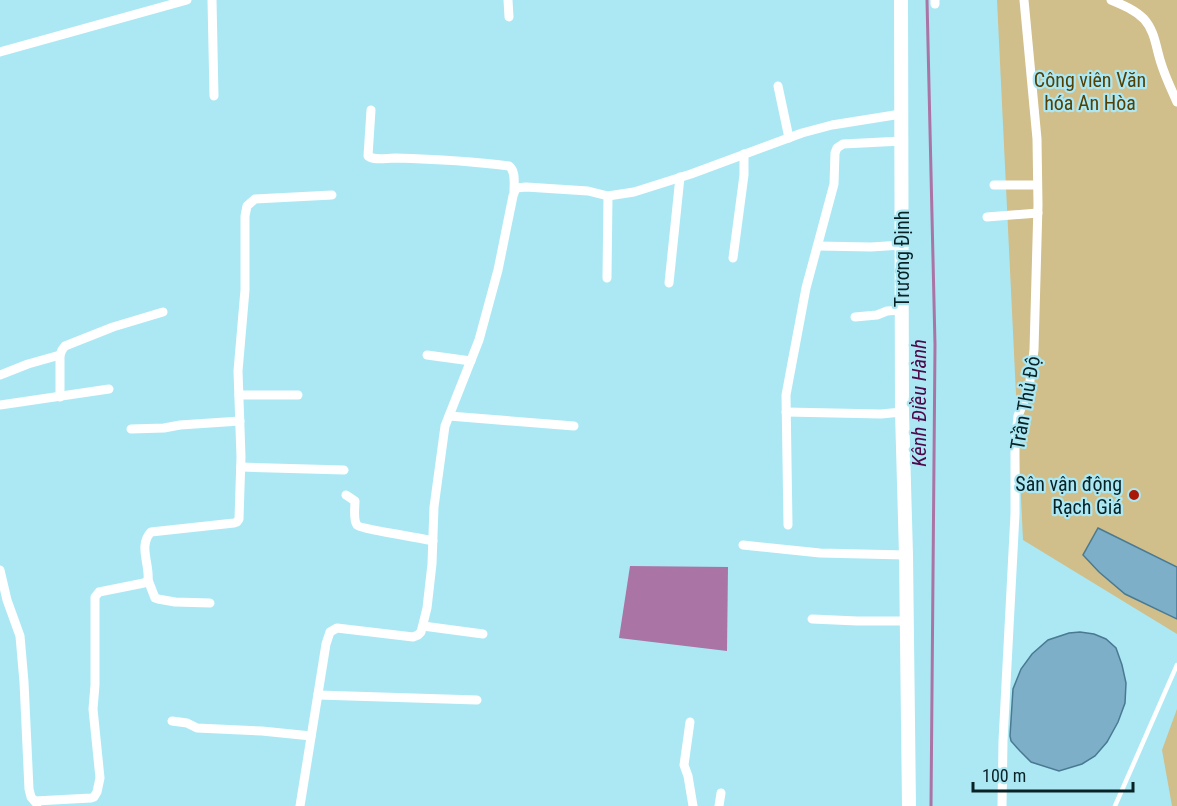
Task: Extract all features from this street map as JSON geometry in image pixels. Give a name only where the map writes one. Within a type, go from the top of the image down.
[{"type":"street","points":[[0,52],[187,0]]},
{"type":"street","points":[[212,0],[213,96]]},
{"type":"street","points":[[508,0],[509,17]]},
{"type":"street","name":"Trương Định","points":[[901,0],[902,412],[909,806]]},
{"type":"street","name":"Trần Thủ Độ","points":[[1002,806],[1003,741],[1015,514],[1015,445],[1018,416],[1029,388],[1034,350],[1038,213],[1037,140],[1024,0]]},
{"type":"street","points":[[1112,0],[1128,7],[1144,19],[1153,35],[1160,61],[1177,102]]},
{"type":"street","points":[[777,86],[789,138]]},
{"type":"street","points":[[300,806],[328,636],[337,628],[413,637],[418,635],[423,626],[430,590],[434,507],[442,440],[445,426],[479,340],[514,191],[513,172],[509,166],[443,160],[370,158],[368,156],[371,110]]},
{"type":"street","points":[[514,191],[516,188],[526,187],[588,191],[608,196],[634,192],[832,125],[901,114]]},
{"type":"street","points":[[788,525],[786,395],[806,288],[834,184],[837,148],[843,144],[902,141]]},
{"type":"street","points":[[733,258],[744,175],[744,154]]},
{"type":"street","points":[[669,283],[680,177]]},
{"type":"street","points":[[994,185],[1037,185]]},
{"type":"street","points":[[210,603],[175,602],[155,598],[148,580],[146,540],[151,532],[207,527],[237,522],[239,519],[241,467],[238,371],[245,290],[247,206],[255,199],[332,195]]},
{"type":"street","points":[[607,278],[608,196]]},
{"type":"street","points":[[987,217],[1038,213]]},
{"type":"street","points":[[818,246],[902,245]]},
{"type":"street","points":[[855,317],[902,310]]},
{"type":"street","points":[[60,397],[60,355],[65,346],[113,327],[163,312]]},
{"type":"street","points":[[0,375],[60,355]]},
{"type":"street","points":[[427,355],[471,361]]},
{"type":"street","points":[[0,405],[109,389]]},
{"type":"street","points":[[239,395],[298,395]]},
{"type":"street","points":[[786,412],[881,414],[902,412]]},
{"type":"street","points":[[449,416],[574,426]]},
{"type":"street","points":[[131,429],[240,422]]},
{"type":"street","points":[[241,467],[344,470]]},
{"type":"street","points":[[346,495],[355,501],[357,525],[433,541]]},
{"type":"street","points":[[743,545],[820,553],[906,555]]},
{"type":"street","points":[[0,570],[7,600],[20,636],[29,789],[31,797],[37,804],[91,798],[98,792],[100,778],[93,709],[96,597],[104,590],[144,583],[148,580]]},
{"type":"street","points":[[812,619],[907,621]]},
{"type":"street","points":[[423,626],[483,634]]},
{"type":"street","points":[[318,695],[477,700]]},
{"type":"street","points":[[172,721],[187,723],[197,728],[311,736]]},
{"type":"street","points":[[690,722],[684,765],[693,806]]},
{"type":"street","points":[[719,806],[721,793]]},
{"type":"lane","points":[[1115,806],[1177,665]]},
{"type":"green space","name":"Công viên Văn hóa An Hòa","points":[[997,0],[1177,0],[1177,634],[1023,540]]},
{"type":"green space","points":[[1177,709],[1177,806],[1172,806],[1162,750]]},
{"type":"shaded area","points":[[630,566],[728,567],[727,651],[619,638]]},
{"type":"building","points":[[1098,528],[1177,567],[1177,619],[1125,594],[1083,555]]},
{"type":"building","points":[[1080,632],[1106,639],[1116,648],[1126,683],[1125,703],[1107,742],[1095,756],[1082,764],[1059,771],[1031,762],[1011,741],[1013,689],[1021,669],[1032,654],[1048,640]]},
{"type":"waterway","name":"Kênh Điều Hành","points":[[927,0],[935,345],[931,806]]},
{"type":"place","name":"Sân vận động Rạch Giá","points":[[1134,495]]}]
